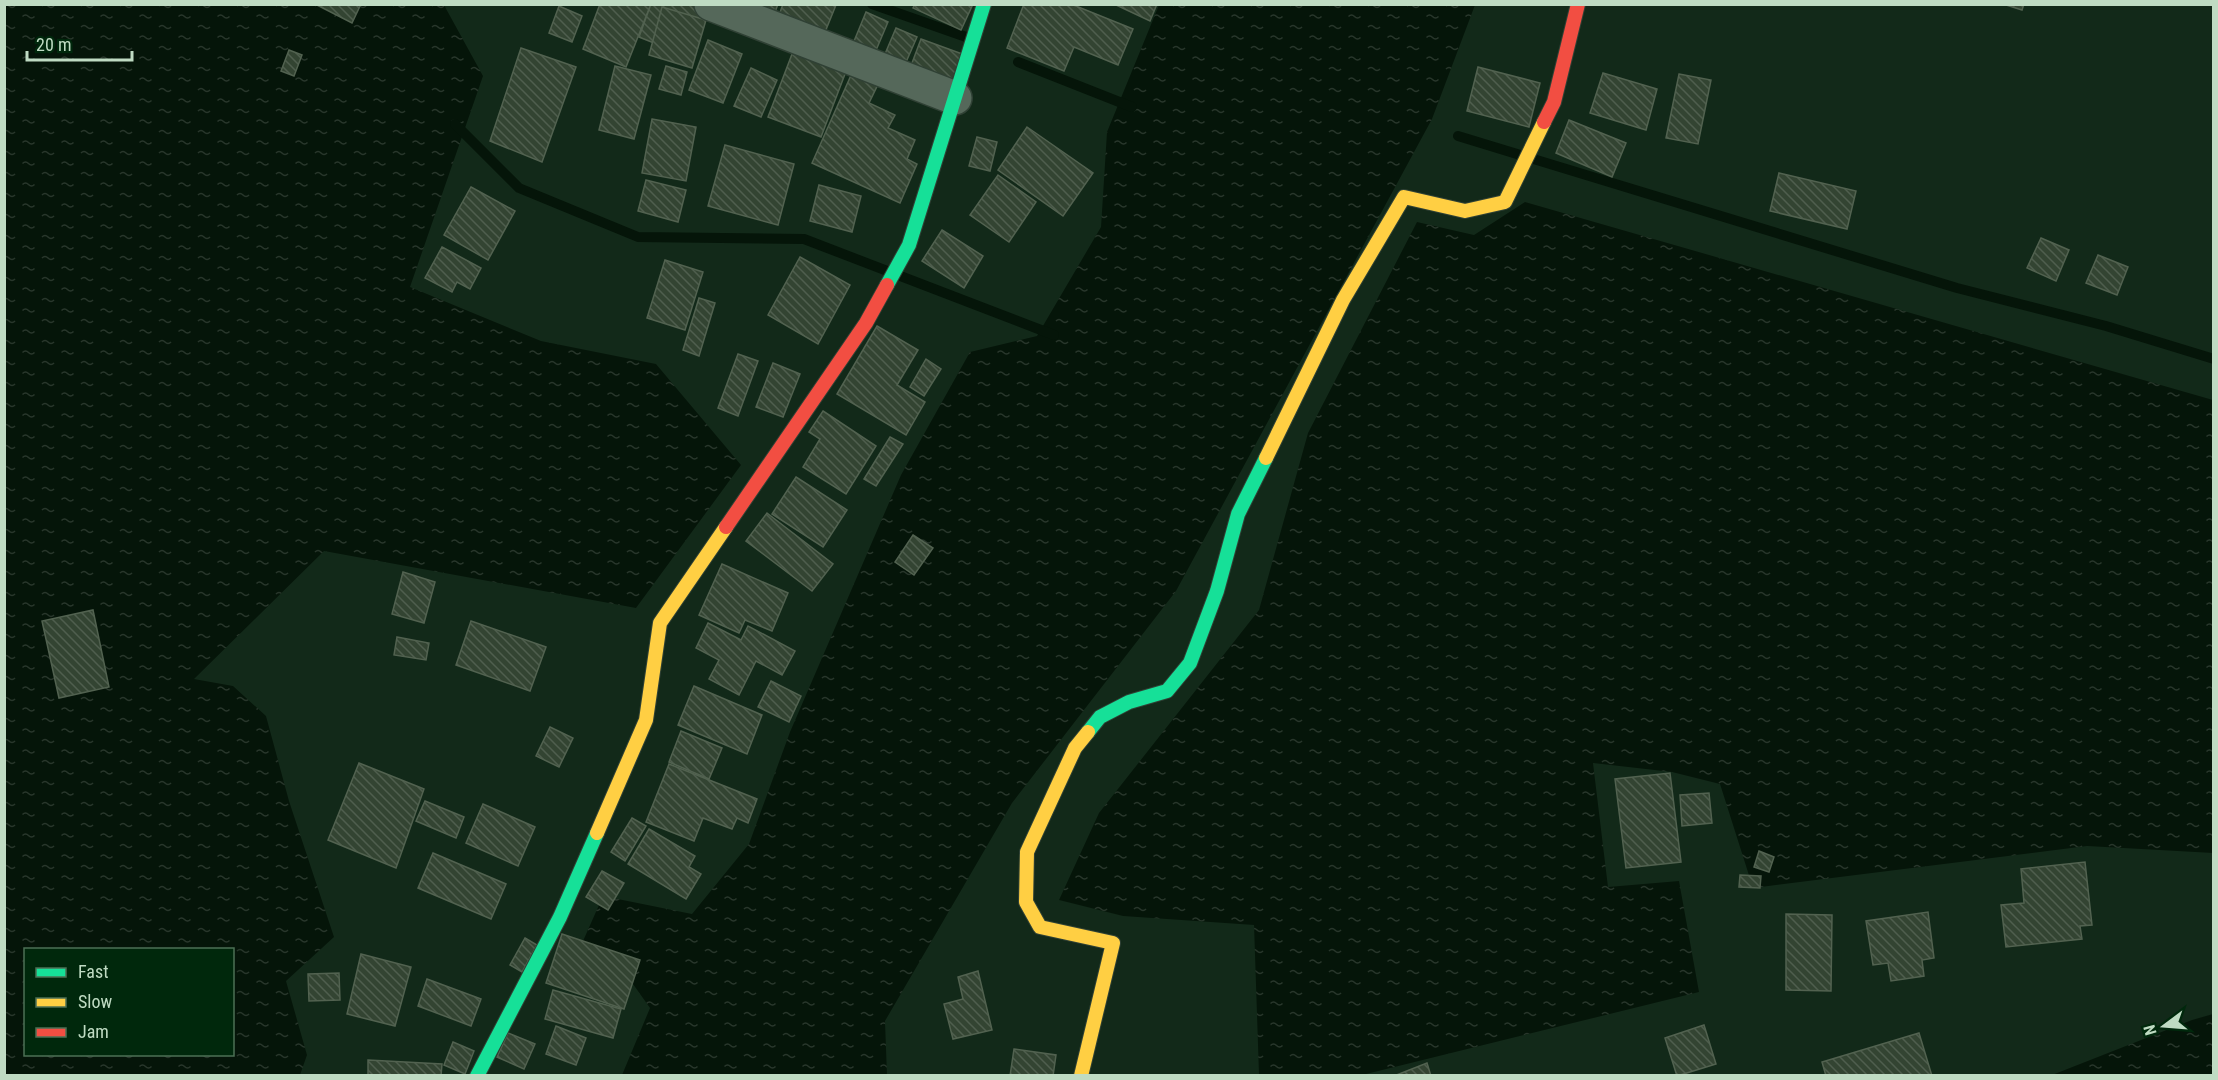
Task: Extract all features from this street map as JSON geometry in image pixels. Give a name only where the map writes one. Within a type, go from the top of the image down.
[{"type":"street","points":[[711,4],[955,98]]},
{"type":"street","points":[[477,1076],[560,918],[646,720],[660,623],[866,323],[909,245],[984,4]]},
{"type":"street","points":[[1082,1076],[1113,943],[1040,927],[1026,902],[1027,852],[1070,758],[1100,717],[1129,702],[1167,691],[1190,663],[1217,591],[1238,514],[1343,300],[1404,197],[1465,211],[1505,202],[1554,102],[1578,4]]},
{"type":"water","points":[[5,5],[444,5],[483,76],[410,287],[541,341],[656,364],[741,465],[636,608],[324,551],[194,679],[233,686],[266,716],[289,801],[334,937],[286,981],[307,1055],[300,1075],[5,1076]]},
{"type":"water","points":[[1159,5],[1475,5],[1432,119],[1176,591],[1012,803],[885,1021],[887,1075],[622,1075],[650,1008],[628,977],[579,950],[603,896],[692,914],[749,844],[790,732],[901,475],[970,352],[1037,336],[1101,227],[1107,132]]},
{"type":"water","points":[[1525,202],[2213,400],[2213,853],[2087,846],[1753,888],[1720,784],[1672,772],[1593,763],[1608,887],[1679,881],[1699,992],[1358,1076],[1259,1075],[1254,925],[1123,916],[1059,900],[1099,813],[1259,610],[1308,433],[1417,222],[1474,235]]},
{"type":"water","points":[[2213,1014],[2213,1075],[2052,1075],[2192,1020]]},
{"type":"building","points":[[315,4],[361,4],[352,23]]},
{"type":"building","points":[[600,4],[651,4],[626,67],[583,49]]},
{"type":"building","points":[[651,4],[699,4],[708,8],[689,57],[639,37]]},
{"type":"building","points":[[760,4],[778,4],[774,15],[758,9]]},
{"type":"building","points":[[783,4],[836,5],[823,37],[778,18]]},
{"type":"building","points":[[915,4],[973,4],[961,30],[913,8]]},
{"type":"building","points":[[1024,4],[1071,4],[1133,29],[1118,65],[1074,47],[1064,71],[1007,48]]},
{"type":"building","points":[[1114,4],[1157,4],[1150,21]]},
{"type":"building","points":[[2003,4],[2024,4],[2022,10]]},
{"type":"building","points":[[559,6],[582,16],[572,42],[549,33]]},
{"type":"building","points":[[662,7],[706,20],[692,68],[649,55]]},
{"type":"building","points":[[866,12],[888,22],[874,55],[852,46]]},
{"type":"building","points":[[896,28],[917,37],[903,69],[882,61]]},
{"type":"building","points":[[921,39],[965,55],[953,87],[909,71]]},
{"type":"building","points":[[708,40],[742,54],[723,103],[689,90]]},
{"type":"building","points":[[797,41],[850,61],[821,137],[768,117]]},
{"type":"building","points":[[521,48],[576,67],[542,162],[490,141]]},
{"type":"building","points":[[289,50],[302,55],[294,76],[281,71]]},
{"type":"building","points":[[856,64],[882,76],[869,103],[895,115],[888,128],[915,140],[907,159],[917,164],[900,203],[812,163]]},
{"type":"building","points":[[615,66],[651,75],[634,139],[599,130]]},
{"type":"building","points":[[666,66],[687,72],[681,95],[659,89]]},
{"type":"building","points":[[1478,67],[1540,83],[1529,127],[1467,111]]},
{"type":"building","points":[[751,68],[777,80],[761,117],[734,106]]},
{"type":"building","points":[[1603,73],[1657,89],[1646,130],[1590,113]]},
{"type":"building","points":[[1679,74],[1711,80],[1698,144],[1666,138]]},
{"type":"building","points":[[652,119],[696,127],[686,181],[642,173]]},
{"type":"building","points":[[1569,120],[1626,143],[1612,177],[1556,153]]},
{"type":"building","points":[[1027,127],[1093,173],[1063,216],[998,170]]},
{"type":"building","points":[[977,137],[997,142],[990,171],[969,166]]},
{"type":"building","points":[[725,145],[794,164],[778,225],[708,206]]},
{"type":"building","points":[[1779,173],[1856,191],[1847,229],[1770,211]]},
{"type":"building","points":[[998,175],[1036,202],[1009,242],[970,215]]},
{"type":"building","points":[[646,180],[686,190],[678,222],[638,211]]},
{"type":"building","points":[[819,185],[861,196],[852,232],[810,221]]},
{"type":"building","points":[[471,187],[515,211],[488,260],[444,235]]},
{"type":"building","points":[[942,230],[983,256],[964,288],[922,261]]},
{"type":"building","points":[[2041,238],[2069,250],[2056,281],[2027,268]]},
{"type":"building","points":[[442,247],[481,268],[470,289],[457,282],[452,292],[425,278]]},
{"type":"building","points":[[2098,255],[2128,267],[2117,295],[2086,283]]},
{"type":"building","points":[[800,257],[850,285],[818,344],[768,315]]},
{"type":"building","points":[[665,260],[703,272],[685,330],[647,318]]},
{"type":"building","points":[[699,298],[715,303],[699,356],[683,350]]},
{"type":"building","points":[[877,326],[918,350],[897,385],[925,402],[906,435],[837,394]]},
{"type":"building","points":[[738,354],[758,361],[738,416],[718,408]]},
{"type":"building","points":[[926,359],[941,369],[924,396],[910,387]]},
{"type":"building","points":[[773,363],[800,374],[783,417],[756,407]]},
{"type":"building","points":[[823,411],[876,446],[846,494],[803,467],[820,439],[809,432]]},
{"type":"building","points":[[890,437],[903,444],[876,486],[864,479]]},
{"type":"building","points":[[796,477],[847,510],[823,547],[772,514]]},
{"type":"building","points":[[767,513],[833,564],[812,591],[746,541]]},
{"type":"building","points":[[913,535],[933,548],[914,575],[895,562]]},
{"type":"building","points":[[722,564],[788,593],[772,631],[745,620],[739,633],[699,615]]},
{"type":"building","points":[[403,572],[435,582],[424,623],[392,614]]},
{"type":"building","points":[[93,610],[109,687],[59,698],[42,621]]},
{"type":"building","points":[[471,621],[546,647],[530,691],[456,665]]},
{"type":"building","points":[[708,623],[741,640],[748,626],[795,651],[782,675],[756,661],[739,695],[709,679],[719,660],[696,648]]},
{"type":"building","points":[[397,637],[429,643],[426,660],[394,655]]},
{"type":"building","points":[[771,681],[801,696],[789,722],[758,707]]},
{"type":"building","points":[[694,686],[762,715],[747,754],[678,725]]},
{"type":"building","points":[[550,727],[573,738],[559,767],[536,756]]},
{"type":"building","points":[[681,731],[722,748],[709,779],[669,762]]},
{"type":"building","points":[[359,763],[424,789],[396,868],[328,840]]},
{"type":"building","points":[[669,764],[757,799],[748,823],[737,818],[732,829],[703,818],[694,841],[646,822]]},
{"type":"building","points":[[1670,773],[1681,862],[1626,868],[1615,779]]},
{"type":"building","points":[[1709,793],[1712,823],[1682,826],[1680,795]]},
{"type":"building","points":[[425,801],[464,817],[456,838],[416,821]]},
{"type":"building","points":[[483,804],[535,827],[518,866],[466,843]]},
{"type":"building","points":[[632,818],[646,826],[625,861],[611,852]]},
{"type":"building","points":[[649,829],[695,856],[689,867],[701,874],[686,899],[628,864]]},
{"type":"building","points":[[1759,851],[1774,857],[1769,872],[1754,867]]},
{"type":"building","points":[[433,853],[506,884],[491,919],[418,888]]},
{"type":"building","points":[[2085,862],[2092,925],[2080,926],[2082,939],[2006,947],[2001,905],[2024,903],[2021,869]]},
{"type":"building","points":[[602,871],[624,883],[608,910],[586,897]]},
{"type":"building","points":[[1740,875],[1761,876],[1760,888],[1739,887]]},
{"type":"building","points":[[1928,912],[1934,958],[1922,960],[1924,976],[1891,981],[1888,963],[1873,965],[1866,921]]},
{"type":"building","points":[[1786,914],[1832,915],[1831,991],[1786,990]]},
{"type":"building","points":[[562,934],[640,960],[624,1009],[546,983]]},
{"type":"building","points":[[525,938],[537,945],[522,972],[510,965]]},
{"type":"building","points":[[361,954],[411,967],[395,1026],[347,1014]]},
{"type":"building","points":[[978,971],[992,1030],[953,1039],[944,1004],[963,999],[958,977]]},
{"type":"building","points":[[339,973],[340,1000],[309,1001],[308,974]]},
{"type":"building","points":[[427,979],[481,999],[471,1026],[418,1006]]},
{"type":"building","points":[[553,990],[621,1009],[613,1038],[545,1019]]},
{"type":"building","points":[[1704,1025],[1716,1064],[1677,1076],[1665,1038]]},
{"type":"building","points":[[556,1026],[586,1038],[576,1065],[546,1054]]},
{"type":"building","points":[[508,1033],[535,1044],[524,1069],[497,1057]]},
{"type":"building","points":[[1919,1033],[1932,1076],[1826,1076],[1822,1062]]},
{"type":"building","points":[[453,1042],[474,1051],[465,1074],[444,1065]]},
{"type":"building","points":[[1014,1049],[1056,1055],[1053,1076],[1010,1076]]},
{"type":"building","points":[[368,1060],[442,1064],[441,1076],[368,1076]]},
{"type":"building","points":[[1427,1063],[1431,1076],[1394,1076]]},
{"type":"waterway","points":[[872,4],[969,38]]},
{"type":"waterway","points":[[1018,62],[1132,107]]},
{"type":"waterway","points":[[455,124],[519,188],[638,237],[804,239],[1054,335]]},
{"type":"waterway","points":[[1458,136],[1957,288],[2106,326],[2214,359]]},
{"type":"traffic: fast","points":[[887,285],[909,245],[984,4]]},
{"type":"traffic: fast","points":[[1088,732],[1100,717],[1129,702],[1167,691],[1190,663],[1217,591],[1238,514],[1266,458]]},
{"type":"traffic: fast","points":[[477,1076],[560,917],[597,833]]},
{"type":"traffic: slow","points":[[1266,458],[1343,300],[1404,197],[1465,211],[1505,202],[1544,122]]},
{"type":"traffic: slow","points":[[597,833],[646,720],[660,623],[726,527]]},
{"type":"traffic: slow","points":[[1081,1076],[1113,943],[1040,927],[1026,902],[1027,852],[1075,748],[1088,732]]},
{"type":"traffic: jam","points":[[1544,122],[1554,102],[1578,4]]},
{"type":"traffic: jam","points":[[726,527],[866,323],[887,285]]}]
